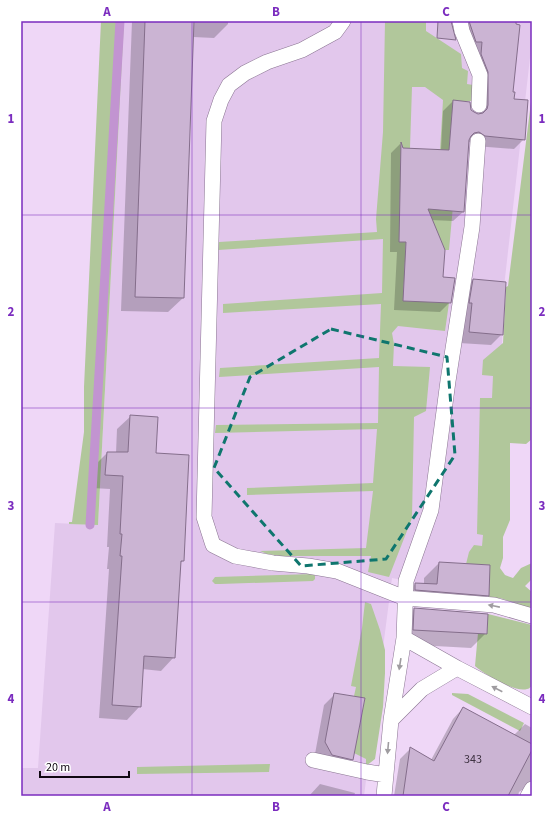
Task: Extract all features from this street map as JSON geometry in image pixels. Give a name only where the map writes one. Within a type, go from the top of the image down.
[{"type":"lane","points":[[343,21],[335,32],[302,50],[267,62],[245,73],[229,84],[221,100],[214,121],[204,517],[213,545],[235,556],[273,563],[308,566],[337,571],[406,598],[494,605],[532,616]]},
{"type":"lane","points":[[460,21],[462,31],[480,75],[480,105]]},
{"type":"lane","points":[[384,796],[391,720],[404,638],[406,581],[431,510],[448,381],[472,227],[478,141]]},
{"type":"lane","points":[[404,638],[457,668],[532,707]]},
{"type":"lane","points":[[391,720],[422,689],[457,668]]},
{"type":"lane","points":[[313,760],[386,775]]},
{"type":"lane","points":[[528,796],[532,788]]},
{"type":"highlighted area","points":[[331,329],[447,357],[455,455],[386,559],[301,566],[214,468],[250,377]]},
{"type":"shaded area","points":[[124,21],[532,21],[532,40],[504,287],[493,598],[392,578],[364,796],[21,796],[21,768],[38,768],[55,523],[98,525]]},
{"type":"green space","points":[[101,21],[124,21],[98,525],[69,524],[69,522],[72,522],[84,432],[84,387]]},
{"type":"green space","points":[[385,21],[426,21],[426,31],[461,54],[462,68],[468,71],[467,84],[473,85],[472,101],[453,101],[449,151],[455,184],[449,250],[445,250],[422,239],[440,151],[443,100],[425,87],[412,87],[410,148],[402,148],[399,242],[406,242],[403,300],[449,303],[445,331],[398,326],[392,333],[394,344],[393,366],[430,367],[426,411],[414,417],[412,518],[389,577],[368,572],[371,556],[281,556],[267,554],[260,551],[366,548],[373,491],[247,495],[247,488],[373,483],[377,429],[215,433],[216,425],[378,423],[379,367],[219,377],[220,368],[379,358],[381,304],[223,313],[223,304],[382,293],[383,239],[218,250],[219,242],[377,232],[376,219],[383,132]]},
{"type":"green space","points":[[532,94],[532,439],[526,444],[510,443],[510,520],[503,537],[503,558],[500,568],[505,575],[513,578],[521,568],[532,563],[532,579],[525,586],[532,592],[532,609],[500,598],[488,600],[490,565],[466,564],[469,552],[474,545],[482,546],[483,535],[477,534],[480,398],[492,398],[493,376],[482,375],[483,360],[503,343],[506,287],[508,286]]},
{"type":"green space","points":[[314,574],[315,579],[313,581],[215,584],[212,581],[215,577]]},
{"type":"green space","points":[[365,602],[371,604],[385,650],[383,707],[375,759],[366,766],[366,759],[354,753],[365,699],[354,696],[356,687],[351,686],[362,628]]},
{"type":"green space","points":[[488,614],[532,625],[532,686],[528,689],[508,686],[485,674],[475,666],[478,633]]},
{"type":"green space","points":[[452,693],[468,694],[524,723],[520,731],[452,695]]},
{"type":"green space","points":[[270,764],[269,772],[137,774],[137,767]]},
{"type":"building","points":[[145,21],[194,21],[184,298],[135,297]]},
{"type":"building","points":[[438,21],[451,21],[456,40],[437,38]]},
{"type":"building","points":[[469,21],[516,21],[516,24],[520,25],[513,92],[515,92],[514,99],[528,100],[525,140],[485,136],[479,132],[474,133],[471,136],[469,140],[464,212],[428,209],[445,250],[443,277],[455,278],[451,303],[403,301],[406,242],[399,242],[401,142],[403,148],[449,150],[453,100],[470,102],[471,110],[478,114],[483,113],[487,109],[488,72],[481,54],[482,42],[476,42]]},
{"type":"building","points":[[473,279],[506,282],[503,335],[469,332],[472,303],[469,303]]},
{"type":"building","points":[[130,415],[158,417],[156,453],[189,455],[184,561],[181,561],[175,658],[144,656],[141,707],[112,705],[122,556],[120,556],[122,534],[120,534],[123,476],[105,475],[107,452],[128,452]]},
{"type":"building","points":[[439,562],[490,565],[489,596],[415,590],[415,583],[437,584]]},
{"type":"building","points":[[414,608],[488,614],[487,634],[413,630]]},
{"type":"building","points":[[334,693],[365,698],[353,760],[332,755],[325,742]]},
{"type":"building","points":[[463,707],[532,744],[532,750],[508,796],[403,796],[410,747],[434,761]]},
{"type":"waterway","points":[[90,525],[120,21]]}]
